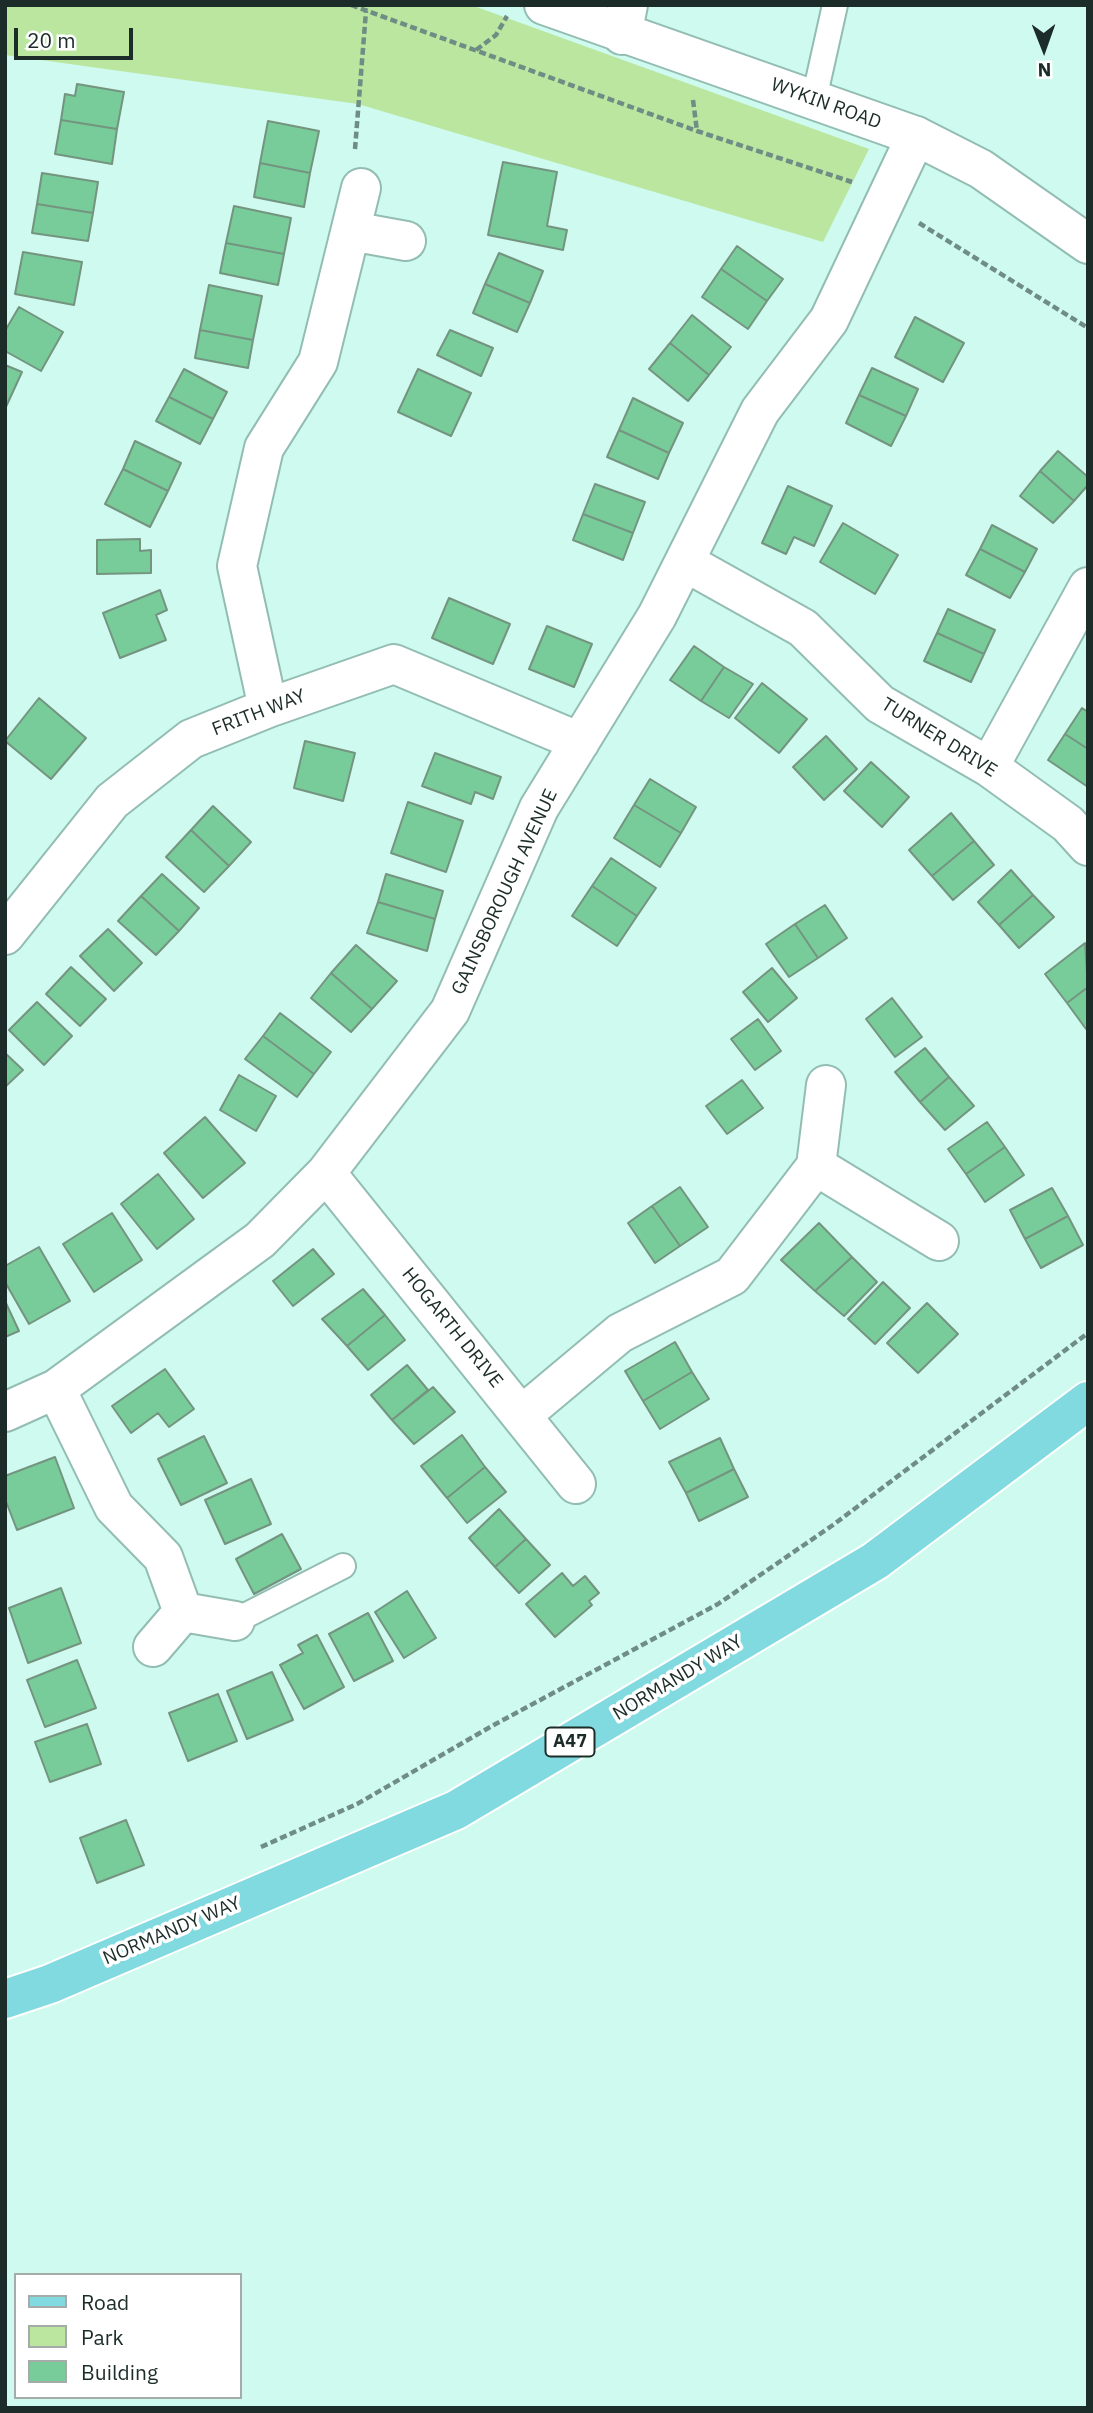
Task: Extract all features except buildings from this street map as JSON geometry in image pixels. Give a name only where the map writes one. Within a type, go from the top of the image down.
[{"type":"main road","name":"NORMANDY WAY","points":[[5,1999],[50,1984],[456,1810],[875,1561],[1088,1401]]},
{"type":"street","name":"WYKIN ROAD","points":[[544,5],[625,20],[814,99],[916,136],[981,169],[1088,244]]},
{"type":"street","name":"GAINSBOROUGH AVENUE","points":[[5,1412],[56,1389],[260,1240],[326,1173],[450,1011],[539,808],[657,617],[760,411],[829,320],[916,136]]},
{"type":"street","points":[[268,708],[237,566],[264,448],[318,362],[361,188]]},
{"type":"street","points":[[351,231],[406,241]]},
{"type":"street","name":"TURNER DRIVE","points":[[685,562],[803,628],[880,704],[989,767],[1068,824],[1088,846]]},
{"type":"street","points":[[989,767],[1088,587]]},
{"type":"street","name":"FRITH WAY","points":[[5,935],[112,801],[191,739],[268,708],[394,664],[580,742]]},
{"type":"street","points":[[523,1415],[620,1333],[732,1276],[816,1167],[826,1085]]},
{"type":"street","points":[[816,1167],[939,1241]]},
{"type":"street","name":"HOGARTH DRIVE","points":[[326,1173],[523,1415],[576,1485]]},
{"type":"street","points":[[56,1389],[114,1507],[163,1557],[183,1612]]},
{"type":"street","points":[[183,1612],[235,1621]]},
{"type":"street","points":[[153,1647],[183,1612]]},
{"type":"lane","points":[[814,99],[835,5]]},
{"type":"lane","points":[[235,1621],[343,1566]]},
{"type":"path","points":[[351,5],[696,131],[850,181],[1088,328]]},
{"type":"path","points":[[475,51],[496,35],[511,5]]},
{"type":"path","points":[[361,188],[355,150],[366,10]]},
{"type":"path","points":[[255,1849],[356,1804],[492,1726],[718,1604],[834,1525],[1088,1334]]},
{"type":"green space","points":[[5,5],[471,5],[869,149],[823,242],[358,104],[5,55]]}]
